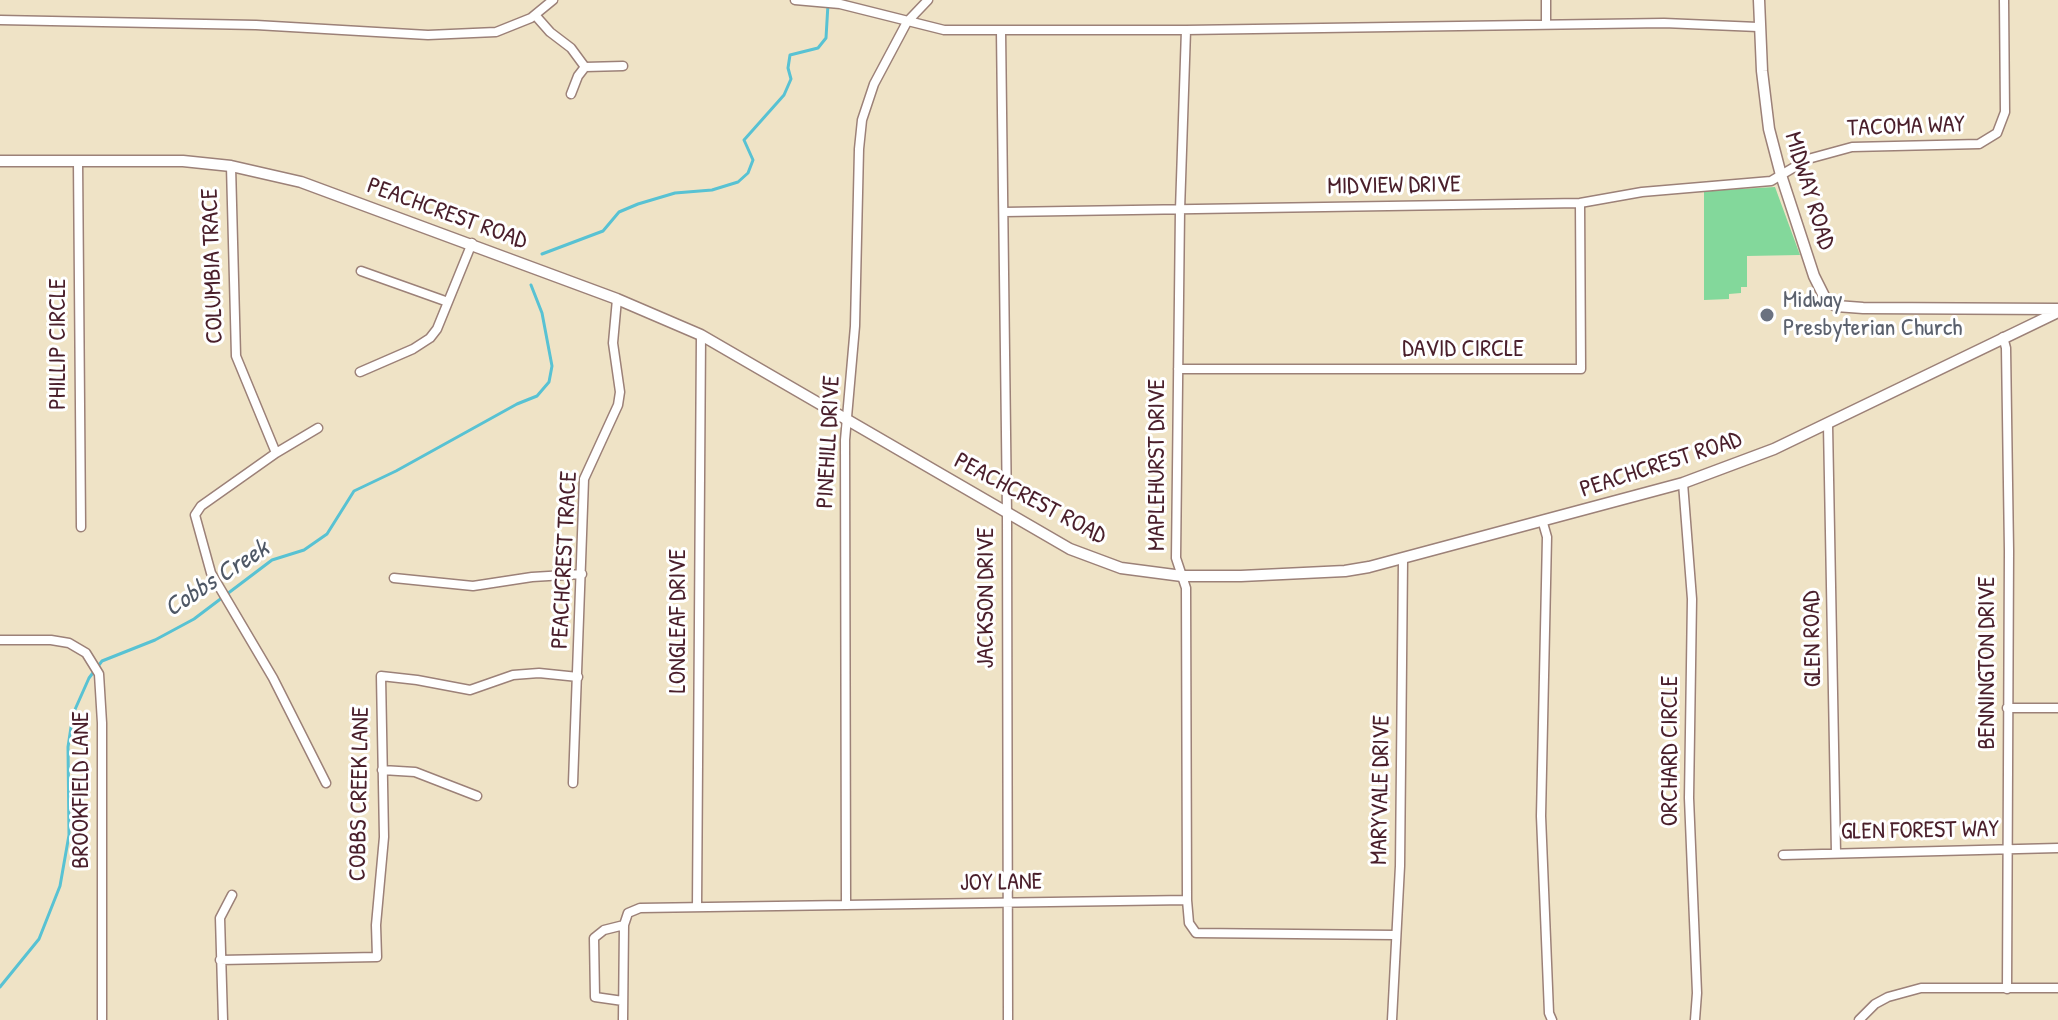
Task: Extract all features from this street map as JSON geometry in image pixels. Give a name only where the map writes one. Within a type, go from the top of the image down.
[{"type":"street","points":[[0,20],[256,25],[428,35],[496,32],[516,26],[553,0]]},
{"type":"street","points":[[795,0],[840,4],[944,30],[1664,23],[1758,27]]},
{"type":"street","name":"PINEHILL DRIVE","points":[[846,905],[845,440],[855,326],[862,120],[874,84],[907,22],[928,0]]},
{"type":"street","points":[[1546,0],[1546,24]]},
{"type":"street","name":"MIDWAY ROAD","points":[[1759,0],[1758,27],[1769,129],[1781,175],[1820,291],[1826,300],[1836,306],[1863,308],[2058,311]]},
{"type":"street","name":"TACOMA WAY","points":[[1781,175],[1808,159],[1852,147],[1959,146],[1988,140],[2003,124],[2005,112],[2004,0]]},
{"type":"street","points":[[535,15],[571,48],[585,67]]},
{"type":"street","name":"MAPLEHURST DRIVE","points":[[1186,30],[1180,210],[1176,558],[1186,588],[1187,900]]},
{"type":"street","name":"JACKSON DRIVE","points":[[1001,31],[1007,513],[1008,1020]]},
{"type":"street","points":[[585,67],[623,66]]},
{"type":"street","points":[[571,94],[585,67]]},
{"type":"street","name":"PEACHCREST ROAD","points":[[0,161],[183,161],[231,166],[301,182],[472,243],[701,335],[1050,539],[1121,568],[1182,576],[1345,571],[1403,560],[1683,483],[1828,425],[2058,311]]},
{"type":"street","name":"PHILLIP CIRCLE","points":[[78,161],[81,527]]},
{"type":"street","name":"COLUMBIA TRACE","points":[[231,166],[236,356],[276,453]]},
{"type":"street","name":"MIDVIEW DRIVE","points":[[1004,212],[1580,203],[1642,192],[1771,181],[1781,175]]},
{"type":"street","name":"DAVID CIRCLE","points":[[1178,369],[1581,369],[1580,203]]},
{"type":"street","points":[[360,372],[413,349],[430,338],[472,243]]},
{"type":"street","points":[[361,271],[448,302]]},
{"type":"street","name":"PEACHCREST TRACE","points":[[573,783],[584,479],[618,405],[620,392],[613,343],[617,299]]},
{"type":"street","name":"LONGLEAF DRIVE","points":[[697,907],[701,335]]},
{"type":"street","name":"BENNINGTON DRIVE","points":[[2003,337],[2006,348],[2009,551],[2007,989]]},
{"type":"street","name":"GLEN ROAD","points":[[1828,425],[1831,443],[1836,853]]},
{"type":"street","points":[[318,428],[276,453],[201,506],[195,515],[211,573],[273,678],[326,783]]},
{"type":"street","name":"ORCHARD CIRCLE","points":[[1683,483],[1692,599],[1689,798],[1697,993],[1695,1020]]},
{"type":"street","points":[[1543,523],[1547,537],[1541,816],[1549,1013],[1552,1020]]},
{"type":"street","name":"MARYVALE DRIVE","points":[[1392,1020],[1400,866],[1403,560]]},
{"type":"street","points":[[394,578],[473,586],[532,577],[582,574]]},
{"type":"street","name":"BROOKFIELD LANE","points":[[0,640],[69,643],[86,653],[99,674],[102,723],[102,1020]]},
{"type":"street","name":"COBBS CREEK LANE","points":[[220,960],[377,957],[378,896],[384,837],[381,676],[470,690],[513,675],[539,673],[578,677]]},
{"type":"street","points":[[2007,708],[2058,708]]},
{"type":"street","points":[[382,770],[415,772],[477,796]]},
{"type":"street","name":"GLEN FOREST WAY","points":[[1783,855],[2058,848]]},
{"type":"street","points":[[223,1020],[220,918],[232,895]]},
{"type":"street","points":[[1187,900],[1189,923],[1196,933],[1395,935]]},
{"type":"street","name":"JOY LANE","points":[[623,1001],[595,997],[594,938],[604,930],[624,925],[628,913],[640,908],[1187,900]]},
{"type":"street","points":[[623,1020],[624,925]]},
{"type":"street","points":[[1859,1020],[1875,1004],[1904,991],[1921,988],[2058,988]]},
{"type":"green space","points":[[1775,187],[1800,255],[1747,256],[1747,287],[1741,287],[1741,293],[1729,294],[1729,299],[1704,300],[1704,191]]},
{"type":"waterway","name":"Cobbs Creek","points":[[542,254],[603,231],[619,212],[638,204],[675,193],[712,190],[738,182],[748,173],[753,160],[744,140],[784,95],[791,79],[788,68],[790,55],[818,48],[826,38],[828,4]]},
{"type":"waterway","name":"Cobbs Creek","points":[[0,987],[39,939],[60,886],[69,835],[68,747],[73,714],[89,678],[102,661],[155,640],[194,619],[272,560],[304,550],[327,534],[354,491],[537,396],[549,382],[552,366],[542,313],[531,285]]},
{"type":"place","name":"Midway Presbyterian Church","points":[[1767,315]]}]
